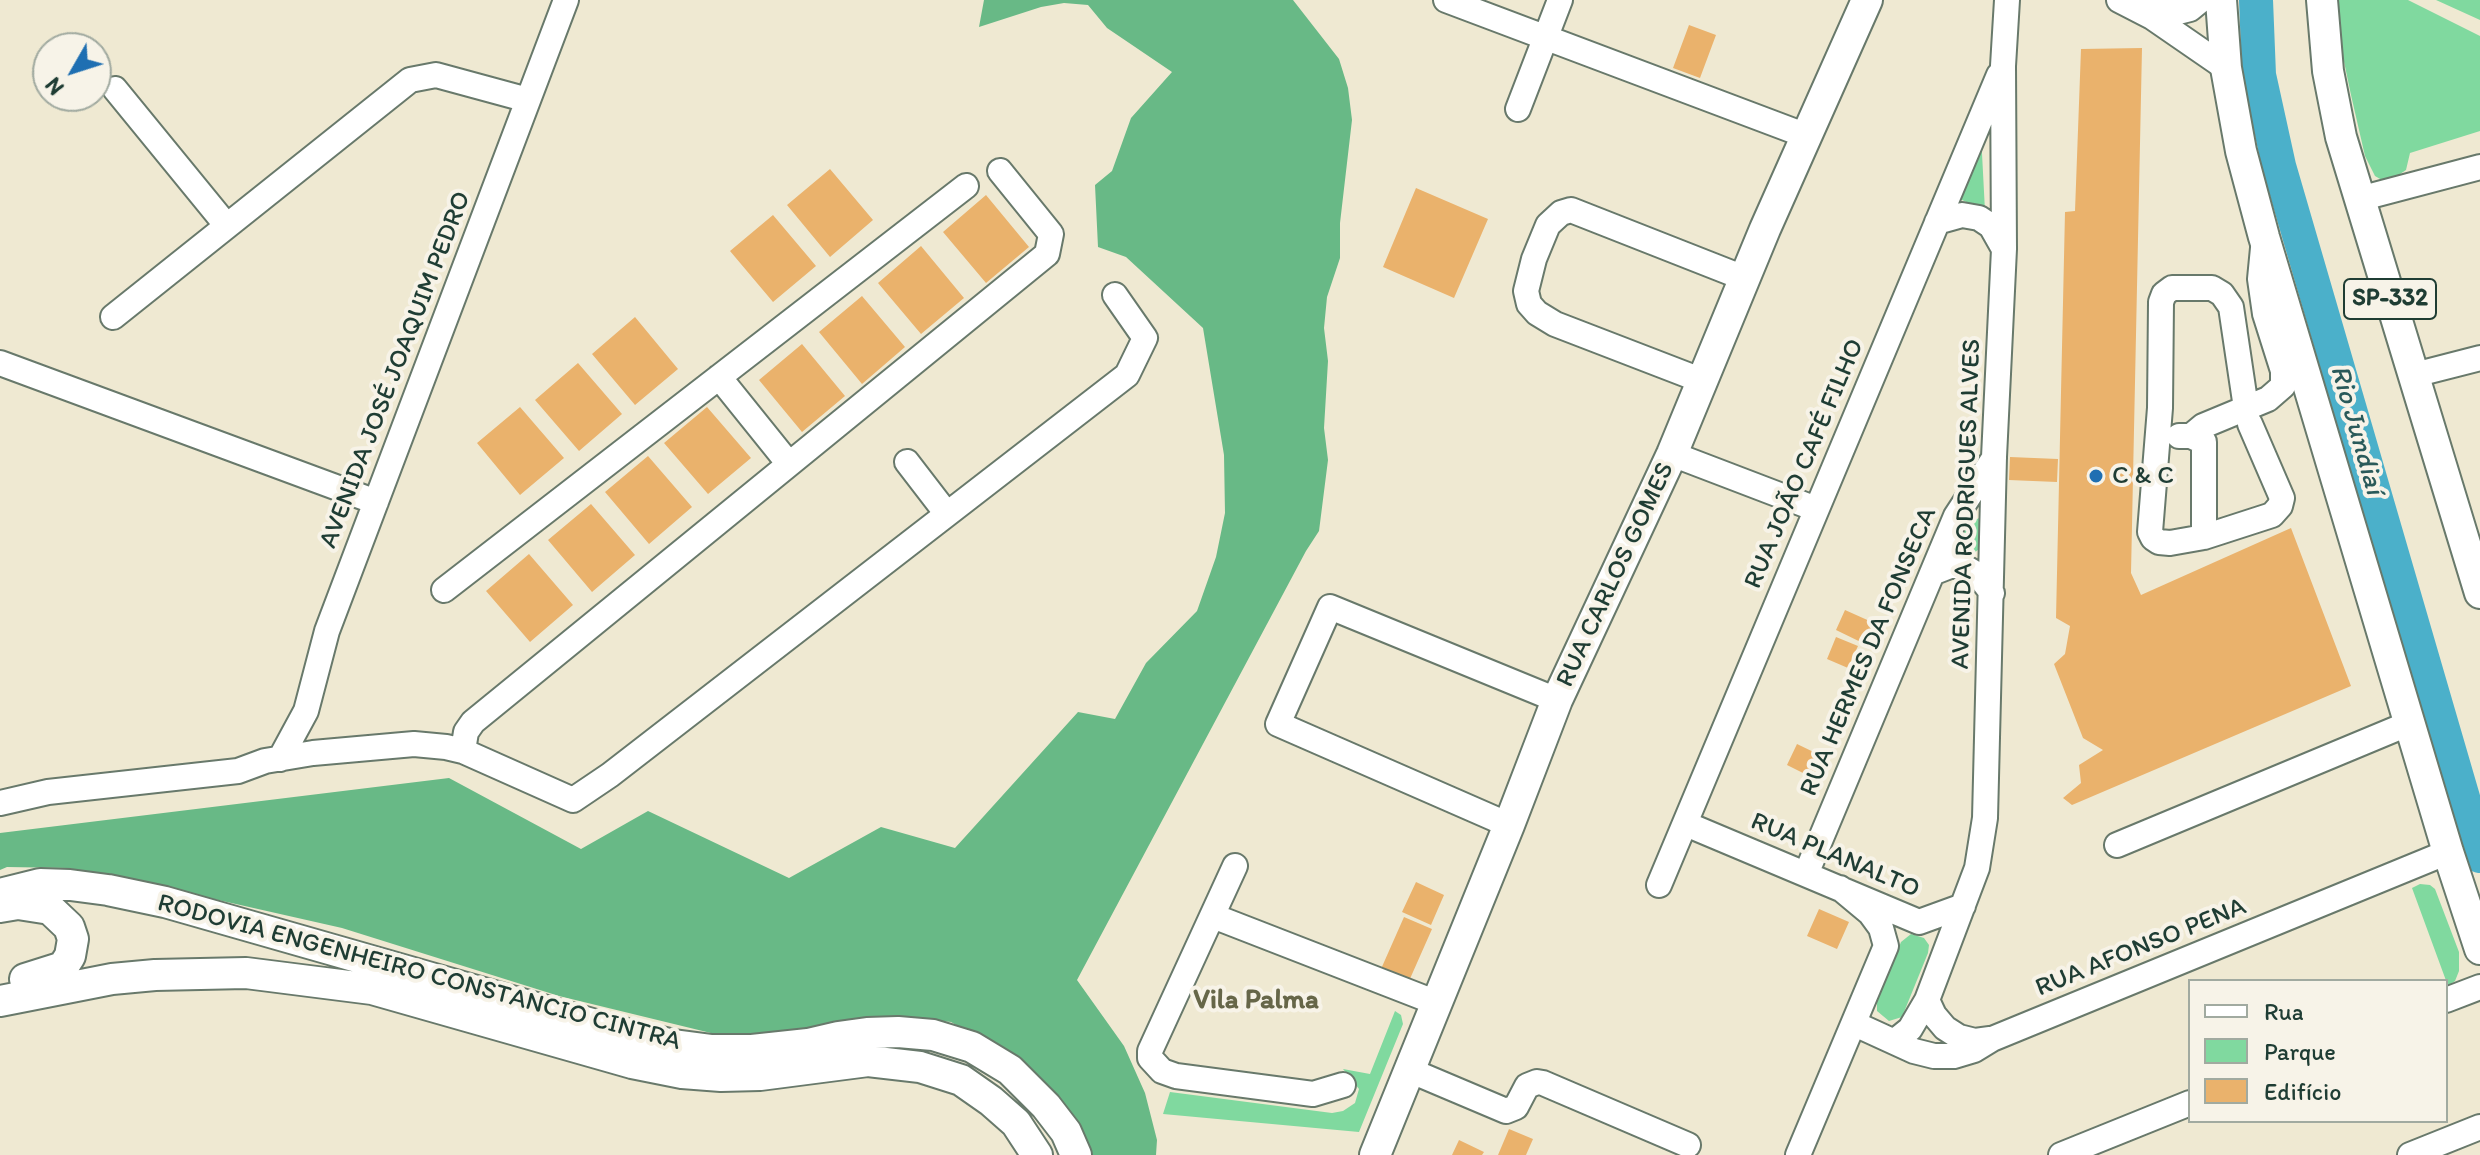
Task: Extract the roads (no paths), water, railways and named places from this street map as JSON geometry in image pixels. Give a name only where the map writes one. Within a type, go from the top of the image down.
[{"type":"main road","name":"RUA CARLOS GOMES","points":[[1382,1153],[1409,1070],[1557,700],[1672,454],[1744,278],[1867,0]]},
{"type":"main road","points":[[2221,0],[2226,68],[2241,151],[2264,237],[2448,852],[2480,949]]},
{"type":"main road","name":"SP-332","points":[[2322,0],[2328,71],[2341,137],[2414,375],[2473,545],[2480,593]]},
{"type":"main road","name":"RODOVIA ENGENHEIRO CONSTANCIO CINTRA","points":[[0,894],[40,884],[70,885],[165,902],[674,1045],[712,1050],[752,1050],[867,1033],[933,1035],[972,1047],[1010,1070],[1046,1106],[1066,1132],[1076,1155]]},
{"type":"main road","points":[[0,907],[18,904],[50,909],[69,927],[73,939],[70,956],[63,967],[0,986]]},
{"type":"main road","name":"RODOVIA ENGENHEIRO CONSTANCIO CINTRA","points":[[0,1001],[112,979],[246,973],[372,989],[632,1063],[682,1073],[760,1075],[868,1061],[920,1067],[961,1080],[991,1101],[1016,1123],[1037,1155]]},
{"type":"street","name":"AVENIDA JOSÉ JOAQUIM PEDRO","points":[[280,759],[306,711],[327,631],[566,0]]},
{"type":"street","points":[[1446,0],[1807,136]]},
{"type":"street","points":[[1518,109],[1560,0]]},
{"type":"street","name":"AVENIDA RODRIGUES ALVES","points":[[1895,1041],[1910,1029],[1927,1000],[1977,868],[1985,818],[1994,457],[2004,249],[2003,66],[2007,0]]},
{"type":"street","points":[[2119,0],[2152,17],[2226,68]]},
{"type":"street","points":[[2140,0],[2178,12],[2190,9],[2201,0]]},
{"type":"street","name":"RUA JOÃO CAFÉ FILHO","points":[[1659,885],[2003,66]]},
{"type":"street","points":[[113,317],[410,80],[436,75],[528,100]]},
{"type":"street","points":[[115,89],[227,226]]},
{"type":"street","points":[[2359,199],[2480,167]]},
{"type":"street","points":[[463,751],[466,732],[473,722],[1047,254],[1051,234],[1000,171]]},
{"type":"street","points":[[444,590],[966,186]]},
{"type":"street","points":[[1703,381],[1555,324],[1537,313],[1529,304],[1526,291],[1548,225],[1561,213],[1571,210],[1744,278]]},
{"type":"street","points":[[1937,222],[1962,215],[1979,218],[1991,226],[2004,249]]},
{"type":"street","points":[[2204,537],[2198,439],[2203,426],[2248,416],[2283,386],[2283,371],[2265,314],[2260,279],[2264,237]]},
{"type":"street","points":[[2172,288],[2212,288],[2222,294],[2231,307],[2248,416],[2282,498],[2280,506],[2272,515],[2204,537],[2170,543],[2153,538],[2150,532],[2158,438],[2161,302],[2164,294],[2172,288]]},
{"type":"street","points":[[0,803],[48,792],[238,771],[313,753],[414,744],[463,751],[573,800],[623,766],[1127,375],[1145,338],[1115,295]]},
{"type":"street","points":[[2414,375],[2480,358]]},
{"type":"street","points":[[0,363],[376,502]]},
{"type":"street","points":[[719,377],[789,464]]},
{"type":"street","points":[[2158,438],[2198,439]]},
{"type":"street","points":[[1672,454],[1816,509]]},
{"type":"street","name":"RUA HERMES DA FONSECA","points":[[1806,874],[1956,516],[1994,457]]},
{"type":"street","points":[[907,462],[947,514]]},
{"type":"street","points":[[1932,573],[1950,566],[1963,566],[1978,575],[1992,593]]},
{"type":"street","points":[[1509,825],[1278,724],[1330,607],[1557,700]]},
{"type":"street","points":[[2117,845],[2410,723]]},
{"type":"street","name":"RUA PLANALTO","points":[[1686,824],[1919,922],[1963,906]]},
{"type":"street","name":"RUA AFONSO PENA","points":[[1855,1024],[1914,1051],[1934,1056],[1964,1053],[2448,852]]},
{"type":"street","points":[[1235,866],[1150,1051],[1153,1064],[1176,1076],[1313,1094],[1343,1085]]},
{"type":"street","points":[[1840,888],[1870,913],[1881,928],[1886,946]]},
{"type":"street","points":[[1213,916],[1437,1003]]},
{"type":"street","points":[[1807,1152],[1892,933],[1904,924],[1919,922],[1932,928],[1942,939],[1944,953]]},
{"type":"street","points":[[2448,999],[2480,987]]},
{"type":"street","points":[[1927,1000],[1939,1022],[1959,1037],[1975,1041],[1992,1039]]},
{"type":"street","points":[[1409,1070],[1506,1111],[1516,1107],[1527,1086],[1543,1083],[1688,1145]]},
{"type":"street","points":[[2061,1155],[2188,1104]]},
{"type":"street","points":[[2410,1155],[2480,1127]]},
{"type":"waterway","name":"Rio Jundiaí","points":[[2256,0],[2259,75],[2279,166],[2480,856]]},
{"type":"place","name":"C & C","points":[[2096,476]]},
{"type":"district","name":"Vila Palma","points":[[1256,1001]]}]
